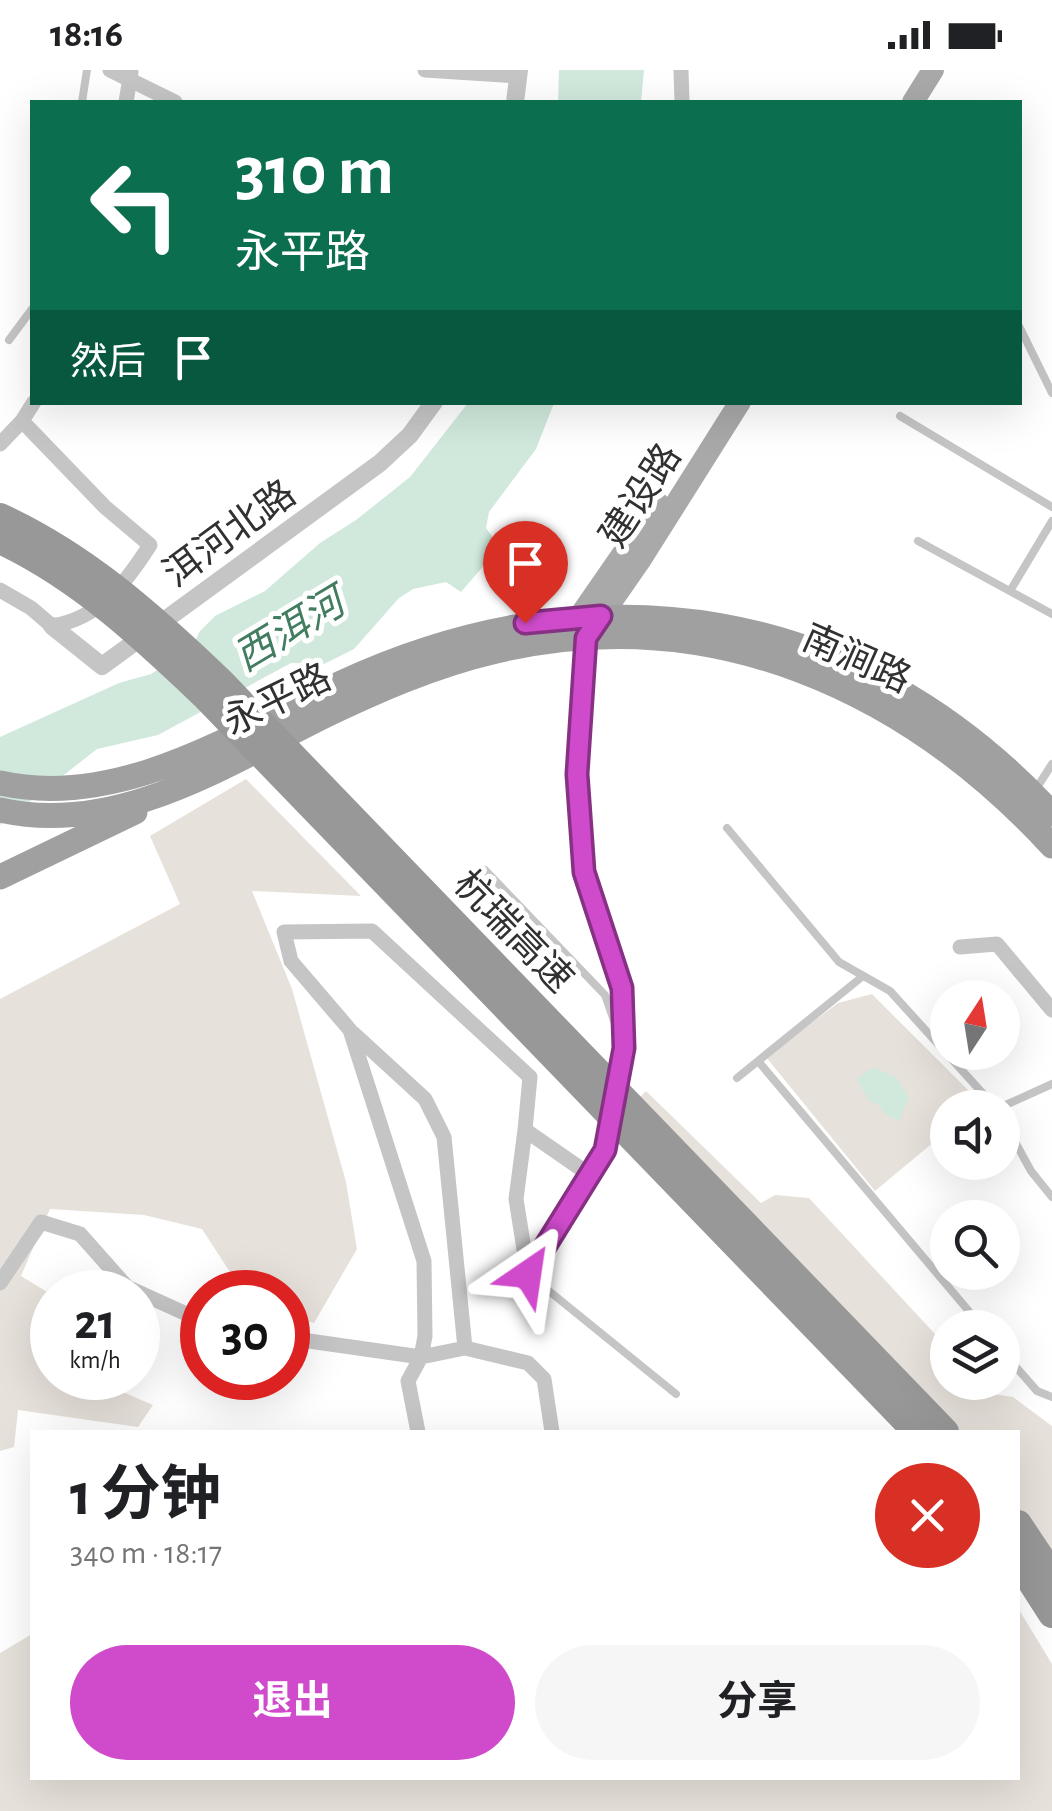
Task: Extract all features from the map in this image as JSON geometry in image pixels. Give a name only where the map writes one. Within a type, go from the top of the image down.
[{"type":"highway","name":"杭瑞高速","points":[[0,517],[48,553],[149,642],[344,824],[620,1109],[943,1430]]},
{"type":"highway","name":"杭瑞高速","points":[[0,540],[48,553]]},
{"type":"highway","name":"南涧路","points":[[588,622],[651,617],[714,624],[776,639],[836,660],[894,688],[950,723],[1033,793],[1052,814]]},
{"type":"highway","name":"永平路","points":[[0,783],[73,788],[142,773],[422,650],[494,629],[588,622]]},
{"type":"highway","name":"永平路","points":[[0,810],[76,814],[151,798],[424,673],[588,622]]},
{"type":"highway","name":"南涧路","points":[[588,622],[649,639],[710,646],[769,660],[827,680],[884,707],[937,741],[1013,804],[1052,846]]},
{"type":"highway","points":[[0,877],[101,831],[188,784],[271,717]]},
{"type":"highway","name":"杭瑞高速","points":[[620,1109],[915,1430]]},
{"type":"highway","points":[[1020,1527],[1052,1574]]},
{"type":"highway","points":[[1020,1564],[1052,1614]]},
{"type":"main road","points":[[913,100],[933,70]]},
{"type":"main road","points":[[930,100],[950,70]]},
{"type":"main road","name":"建设路","points":[[588,622],[630,547],[721,405]]},
{"type":"main road","name":"建设路","points":[[588,622],[641,559],[738,405]]},
{"type":"street","points":[[110,70],[130,75],[171,100]]},
{"type":"street","points":[[426,70],[518,73],[516,100]]},
{"type":"street","points":[[682,70],[682,100]]},
{"type":"street","points":[[126,100],[130,75]]},
{"type":"street","points":[[0,444],[32,405]]},
{"type":"street","name":"洱河北路","points":[[52,626],[102,666],[380,463],[410,435],[432,405]]},
{"type":"street","points":[[0,590],[52,626],[74,622],[124,587],[150,545],[105,506],[22,422]]},
{"type":"street","points":[[528,1274],[605,1150],[624,1048],[622,988],[584,872],[577,774],[588,622]]},
{"type":"street","points":[[465,1348],[444,1137],[425,1099],[350,1030],[291,961],[284,932],[372,931],[530,1077],[516,1199],[528,1274]]},
{"type":"street","points":[[960,947],[997,944],[1052,1010]]},
{"type":"street","points":[[350,1030],[424,1261],[425,1336],[422,1357],[408,1381],[418,1430]]},
{"type":"street","points":[[524,1130],[590,1174]]},
{"type":"street","points":[[0,1282],[41,1222],[80,1234],[128,1287],[180,1311]]},
{"type":"street","points":[[310,1341],[422,1357],[465,1348],[528,1364],[544,1379],[552,1430]]},
{"type":"lane","points":[[82,100],[87,70]]},
{"type":"lane","points":[[10,340],[30,312]]},
{"type":"lane","points":[[1022,333],[1052,393]]},
{"type":"lane","points":[[900,416],[1052,507]]},
{"type":"lane","points":[[1010,592],[1052,521]]},
{"type":"lane","points":[[918,540],[1052,614]]},
{"type":"lane","points":[[1033,793],[1052,764]]},
{"type":"lane","points":[[727,828],[839,962],[890,992],[981,1090]]},
{"type":"lane","points":[[485,870],[605,995],[624,1048]]},
{"type":"lane","points":[[737,1078],[863,976]]},
{"type":"lane","points":[[758,1061],[968,1310]]},
{"type":"lane","points":[[1020,1098],[1052,1084]]},
{"type":"lane","points":[[1020,1150],[1052,1197]]},
{"type":"lane","points":[[528,1274],[676,1394]]},
{"type":"lane","points":[[1020,1372],[1037,1392],[1052,1398]]},
{"type":"shaded area","points":[[246,779],[361,896],[252,891],[292,989],[346,1182],[357,1249],[314,1323],[310,1322],[310,1270],[229,1270],[202,1229],[144,1215],[50,1209],[21,1276],[30,1282],[30,1400],[141,1400],[153,1405],[138,1427],[18,1410],[14,1447],[0,1451],[0,999],[180,904],[150,836]]},
{"type":"shaded area","points":[[872,994],[930,1052],[930,1070],[948,1070],[968,1090],[930,1090],[930,1145],[875,1191],[766,1057],[838,1003]]},
{"type":"shaded area","points":[[646,1091],[761,1203],[775,1195],[809,1198],[930,1329],[930,1400],[1017,1400],[1052,1426],[1052,1562],[1020,1515],[1020,1430],[954,1430],[638,1099]]},
{"type":"shaded area","points":[[1020,1611],[1052,1664],[1052,1811],[0,1811],[0,1653],[30,1635],[30,1780],[1020,1780]]},
{"type":"water","points":[[559,70],[644,70],[641,100],[558,100]]},
{"type":"water","name":"西洱河","points":[[466,405],[553,405],[536,449],[489,512],[486,528],[500,547],[461,592],[446,582],[413,589],[399,598],[354,649],[324,664],[291,663],[158,735],[97,749],[0,825],[0,737],[119,683],[151,674],[191,649],[200,631],[215,616],[265,591],[320,543],[410,477]]},
{"type":"water","points":[[873,1067],[897,1078],[909,1098],[899,1121],[870,1102],[856,1079]]},
{"type":"route","points":[[525,623],[601,616],[586,638],[577,774],[584,872],[622,988],[624,1048],[605,1150],[528,1274]]}]
